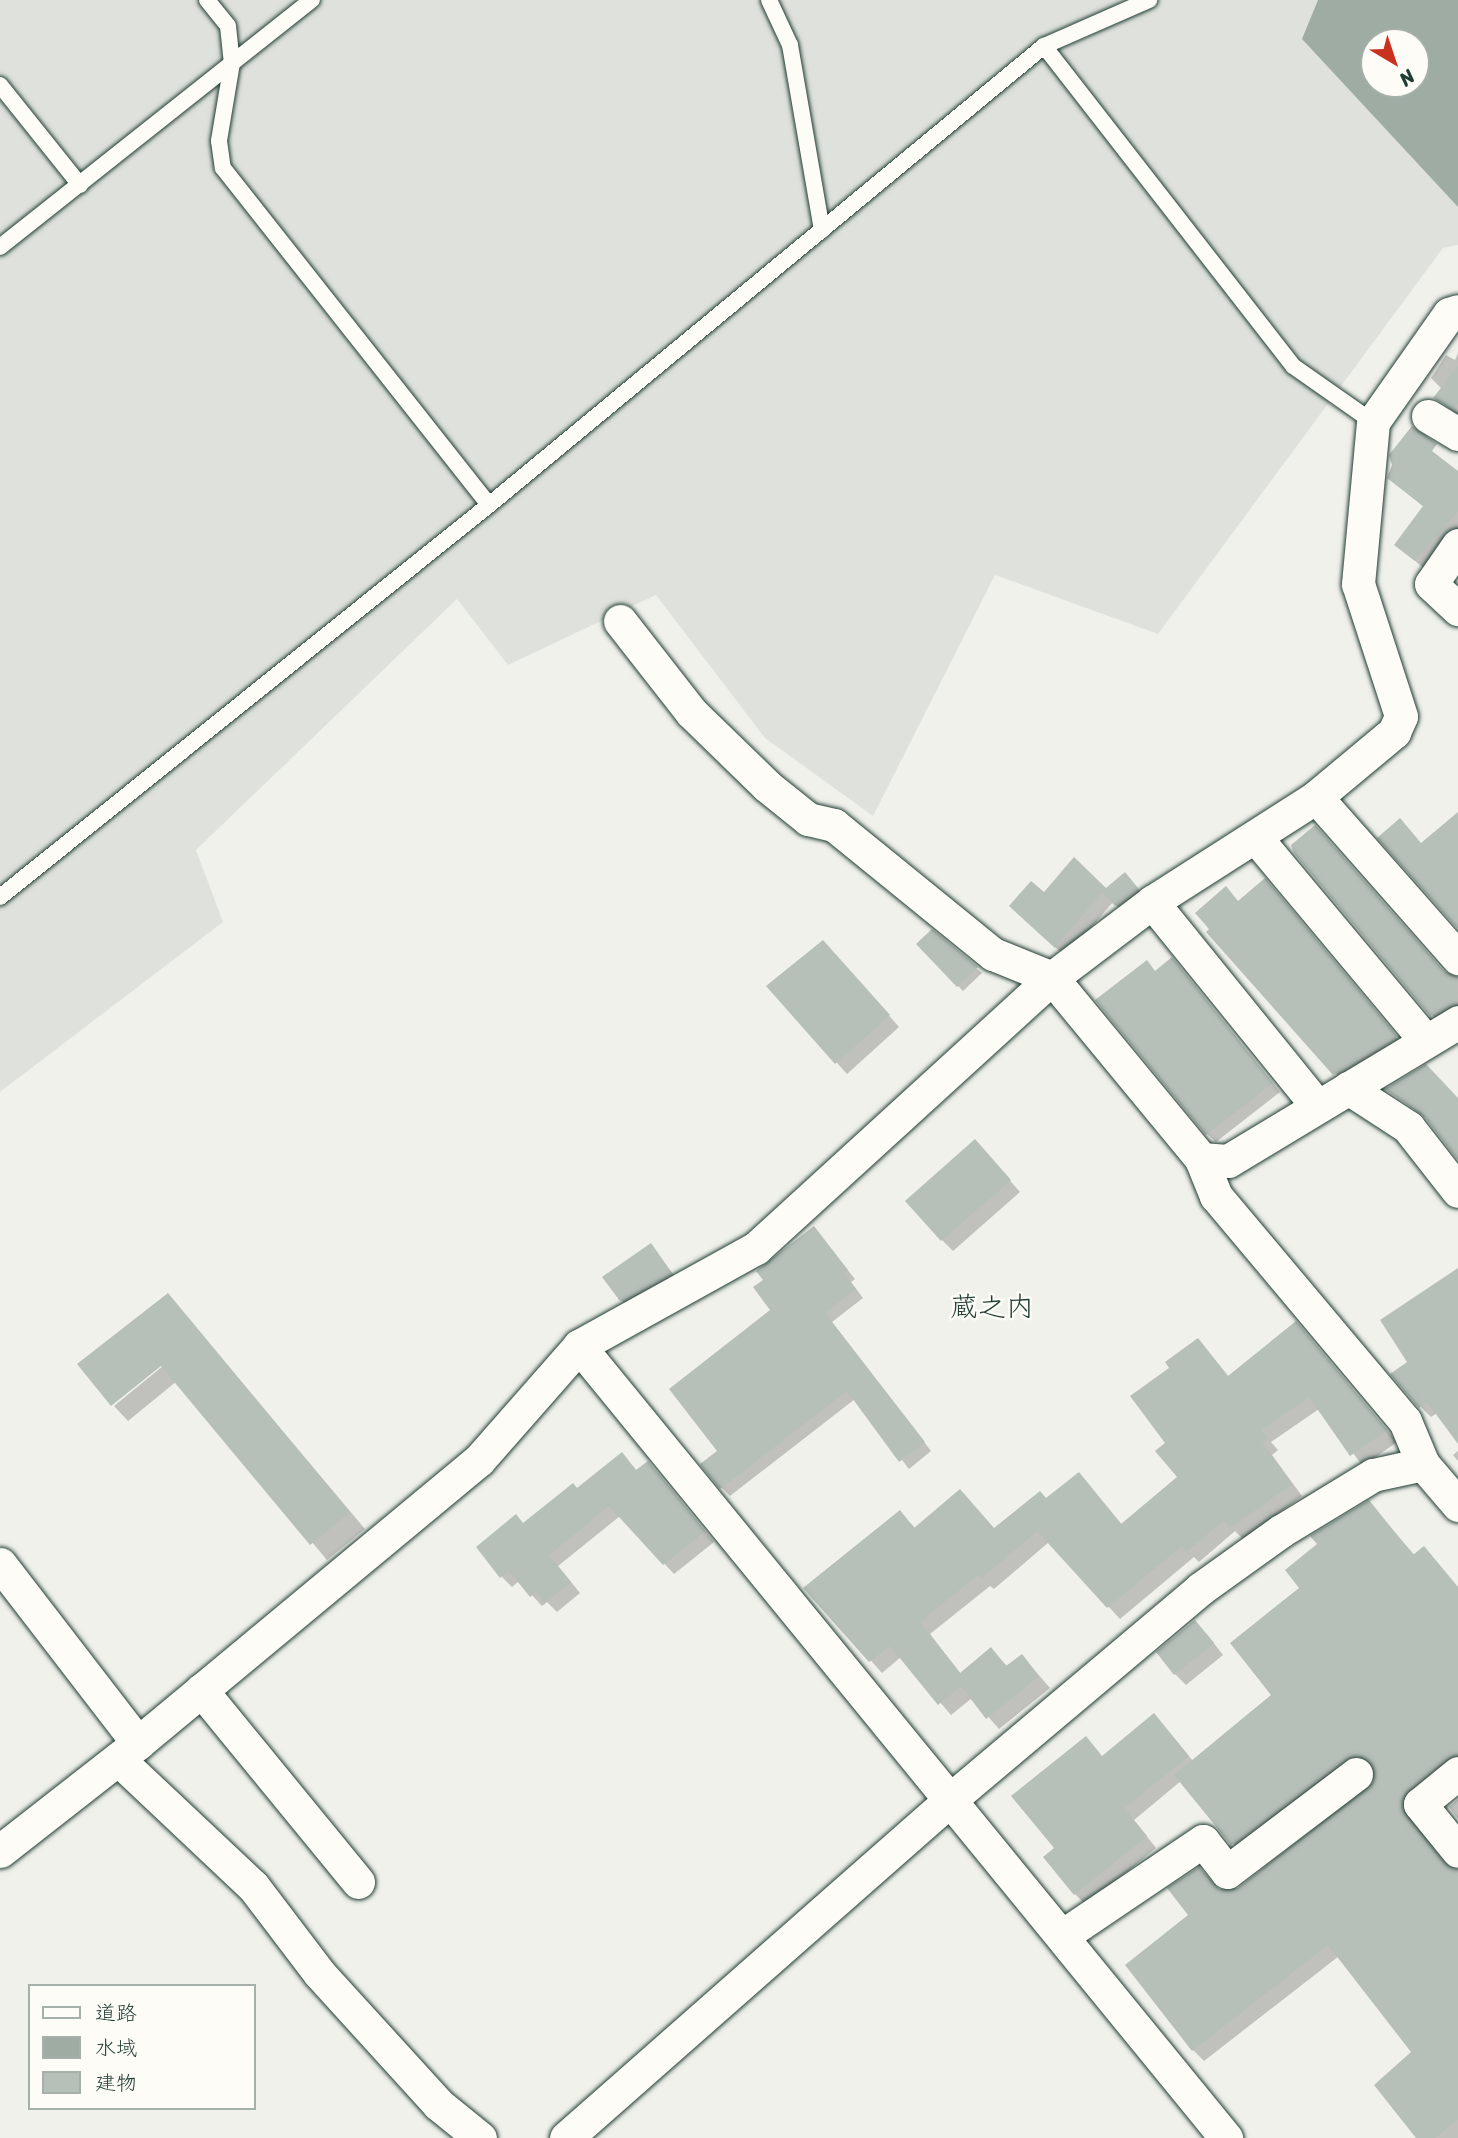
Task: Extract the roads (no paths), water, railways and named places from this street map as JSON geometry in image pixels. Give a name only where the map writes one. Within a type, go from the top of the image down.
[{"type":"street","points":[[0,1851],[128,1751],[479,1460],[579,1346],[755,1248],[1052,978],[1152,902],[1257,839],[1316,797],[1394,732],[1401,716],[1358,584],[1373,422],[1449,314],[1458,311]]},
{"type":"street","points":[[1428,416],[1458,434]]},
{"type":"street","points":[[1458,545],[1431,584],[1458,609]]},
{"type":"street","points":[[620,621],[691,712],[767,786],[807,819],[834,825],[993,954],[1052,978],[1201,1158],[1216,1196],[1405,1422],[1423,1464],[1458,1506]]},
{"type":"street","points":[[1316,797],[1458,958]]},
{"type":"street","points":[[1257,839],[1426,1041]]},
{"type":"street","points":[[1152,902],[1317,1106]]},
{"type":"street","points":[[1201,1158],[1228,1161],[1458,1022]]},
{"type":"street","points":[[1348,1088],[1408,1127],[1458,1191]]},
{"type":"street","points":[[579,1346],[1226,2138]]},
{"type":"street","points":[[566,2138],[951,1799],[1200,1589],[1281,1531],[1373,1475],[1423,1464]]},
{"type":"street","points":[[0,1564],[128,1751],[253,1886],[328,1983],[438,2104],[480,2138]]},
{"type":"street","points":[[201,1690],[358,1882]]},
{"type":"street","points":[[1458,1773],[1420,1804],[1458,1851]]},
{"type":"street","points":[[1062,1936],[1203,1841],[1227,1872],[1356,1774]]},
{"type":"lane","points":[[207,0],[228,26],[232,63],[219,141],[223,168],[489,505]]},
{"type":"lane","points":[[0,247],[312,0]]},
{"type":"lane","points":[[769,0],[790,45],[822,230]]},
{"type":"lane","points":[[0,897],[489,505],[1044,46],[1149,0]]},
{"type":"lane","points":[[1044,46],[1293,366],[1373,422]]},
{"type":"lane","points":[[0,85],[80,185]]},
{"type":"water","points":[[1318,0],[1458,0],[1458,207],[1302,39]]},
{"type":"district","name":"蔵之内","points":[[992,1307]]}]
